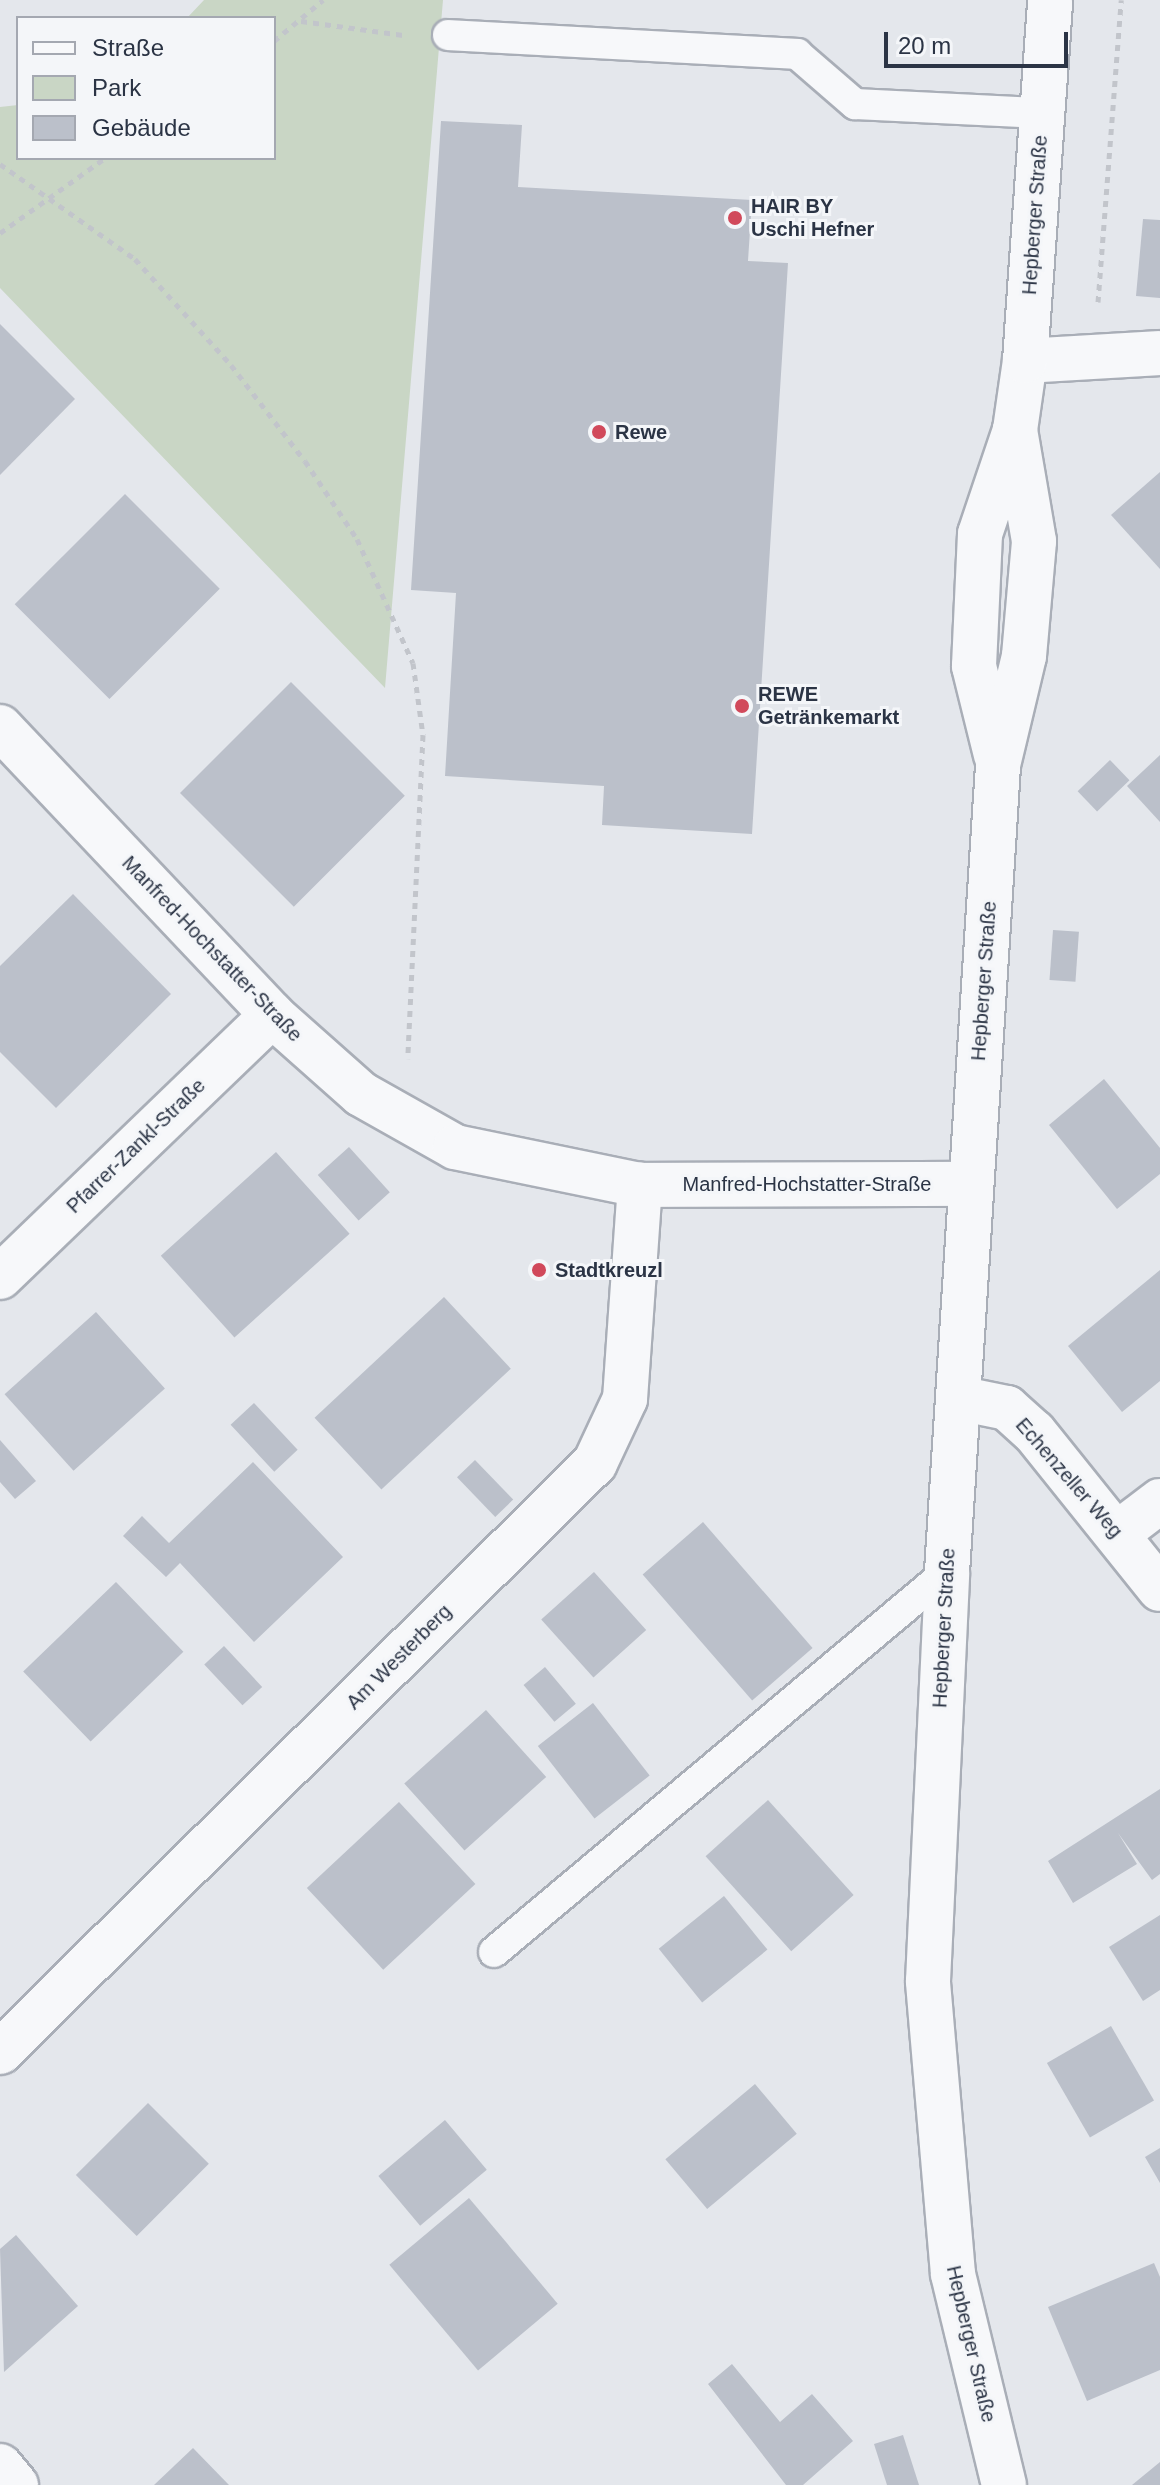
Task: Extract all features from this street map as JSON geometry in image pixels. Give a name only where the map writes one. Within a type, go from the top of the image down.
[{"type":"street","name":"Hepberger Straße","points":[[1004,2485],[953,2274],[928,1981],[947,1572],[998,765],[1024,656],[1034,541],[1015,430],[1025,361],[1050,0]]},
{"type":"street","points":[[1025,361],[1160,353]]},
{"type":"street","name":"Manfred-Hochstatter-Straße","points":[[0,727],[272,1015],[361,1094],[455,1147],[640,1185],[970,1184]]},
{"type":"street","name":"Pfarrer-Zankl-Straße","points":[[0,1277],[272,1015]]},
{"type":"street","name":"Am Westerberg","points":[[0,2052],[595,1463],[625,1399],[640,1185]]},
{"type":"street","name":"Echenzeller Weg","points":[[958,1398],[1007,1408],[1034,1432],[1160,1589]]},
{"type":"street","points":[[1118,1533],[1160,1501]]},
{"type":"street","points":[[0,2466],[16,2485]]},
{"type":"lane","points":[[448,35],[797,54],[855,104],[1042,113]]},
{"type":"lane","points":[[494,1952],[947,1572]]},
{"type":"path","points":[[276,40],[323,0]]},
{"type":"path","points":[[1094,359],[1121,0]]},
{"type":"path","points":[[301,21],[448,35]]},
{"type":"path","points":[[0,233],[46,197],[102,160]]},
{"type":"path","points":[[0,164],[135,259],[240,377],[305,461],[357,539],[413,663],[423,735],[406,1020],[410,1124]]},
{"type":"green space","points":[[204,0],[443,0],[385,688],[0,288],[0,107],[16,105],[16,160],[276,160],[276,16],[189,16]]},
{"type":"building","name":"Rewe","points":[[441,121],[522,125],[518,187],[752,200],[748,261],[788,263],[752,834],[602,825],[604,786],[445,776],[456,593],[411,590]]},
{"type":"building","points":[[1143,219],[1160,220],[1160,298],[1136,296]]},
{"type":"building","points":[[0,324],[75,399],[0,475]]},
{"type":"building","points":[[1160,472],[1160,569],[1111,515]]},
{"type":"building","points":[[125,494],[220,589],[109,699],[15,604]]},
{"type":"building","points":[[291,682],[405,796],[294,907],[180,793]]},
{"type":"building","points":[[1160,755],[1160,822],[1127,786]]},
{"type":"building","points":[[1110,760],[1129,780],[1097,811],[1078,791]]},
{"type":"building","points":[[73,894],[171,994],[56,1108],[0,1052],[0,966]]},
{"type":"building","points":[[1053,930],[1079,932],[1075,982],[1050,980]]},
{"type":"building","points":[[1104,1079],[1160,1148],[1160,1174],[1117,1209],[1049,1125]]},
{"type":"building","points":[[349,1147],[390,1192],[359,1220],[318,1175]]},
{"type":"building","points":[[276,1152],[350,1234],[234,1337],[161,1256]]},
{"type":"building","points":[[1160,1270],[1160,1381],[1122,1412],[1068,1346]]},
{"type":"building","points":[[444,1297],[511,1369],[381,1489],[315,1418]]},
{"type":"building","points":[[96,1312],[165,1389],[74,1471],[5,1394]]},
{"type":"building","points":[[254,1403],[298,1450],[274,1472],[231,1425]]},
{"type":"building","points":[[0,1440],[36,1481],[15,1499],[0,1482]]},
{"type":"building","points":[[475,1460],[513,1500],[495,1517],[457,1477]]},
{"type":"building","points":[[253,1462],[343,1557],[254,1642],[180,1563],[166,1577],[123,1536],[142,1516],[169,1543]]},
{"type":"building","points":[[703,1522],[813,1648],[752,1701],[643,1574]]},
{"type":"building","points":[[594,1572],[646,1630],[593,1677],[541,1620]]},
{"type":"building","points":[[116,1582],[183,1652],[91,1741],[23,1672]]},
{"type":"building","points":[[224,1646],[262,1687],[242,1705],[204,1664]]},
{"type":"building","points":[[545,1667],[576,1704],[554,1722],[524,1685]]},
{"type":"building","points":[[593,1703],[650,1775],[594,1819],[538,1746]]},
{"type":"building","points":[[486,1710],[546,1777],[464,1850],[404,1784]]},
{"type":"building","points":[[1160,1789],[1160,1874],[1152,1880],[1118,1833],[1137,1864],[1073,1903],[1048,1861]]},
{"type":"building","points":[[768,1800],[854,1895],[791,1951],[706,1856]]},
{"type":"building","points":[[399,1802],[475,1884],[383,1970],[307,1888]]},
{"type":"building","points":[[724,1896],[767,1950],[702,2002],[659,1949]]},
{"type":"building","points":[[1160,1915],[1160,1990],[1143,2001],[1109,1947]]},
{"type":"building","points":[[1111,2026],[1154,2100],[1090,2137],[1047,2063]]},
{"type":"building","points":[[755,2084],[797,2134],[707,2209],[665,2159]]},
{"type":"building","points":[[148,2103],[209,2164],[137,2236],[76,2175]]},
{"type":"building","points":[[445,2120],[487,2170],[420,2226],[378,2176]]},
{"type":"building","points":[[1160,2148],[1160,2183],[1145,2157]]},
{"type":"building","points":[[469,2198],[558,2304],[478,2371],[389,2265]]},
{"type":"building","points":[[16,2235],[78,2306],[4,2372],[0,2249]]},
{"type":"building","points":[[1154,2263],[1160,2277],[1160,2370],[1087,2401],[1048,2307]]},
{"type":"building","points":[[732,2364],[780,2422],[812,2394],[853,2441],[803,2485],[786,2485],[708,2384]]},
{"type":"building","points":[[903,2435],[919,2485],[887,2485],[874,2444]]},
{"type":"building","points":[[193,2448],[229,2485],[154,2485]]},
{"type":"building","points":[[1160,2462],[1160,2485],[1132,2485]]},
{"type":"place","name":"HAIR BY Uschi Hefner","points":[[735,218]]},
{"type":"place","name":"Rewe","points":[[599,432]]},
{"type":"place","name":"REWE Getränkemarkt","points":[[742,706]]},
{"type":"place","name":"Stadtkreuzl","points":[[539,1270]]}]
